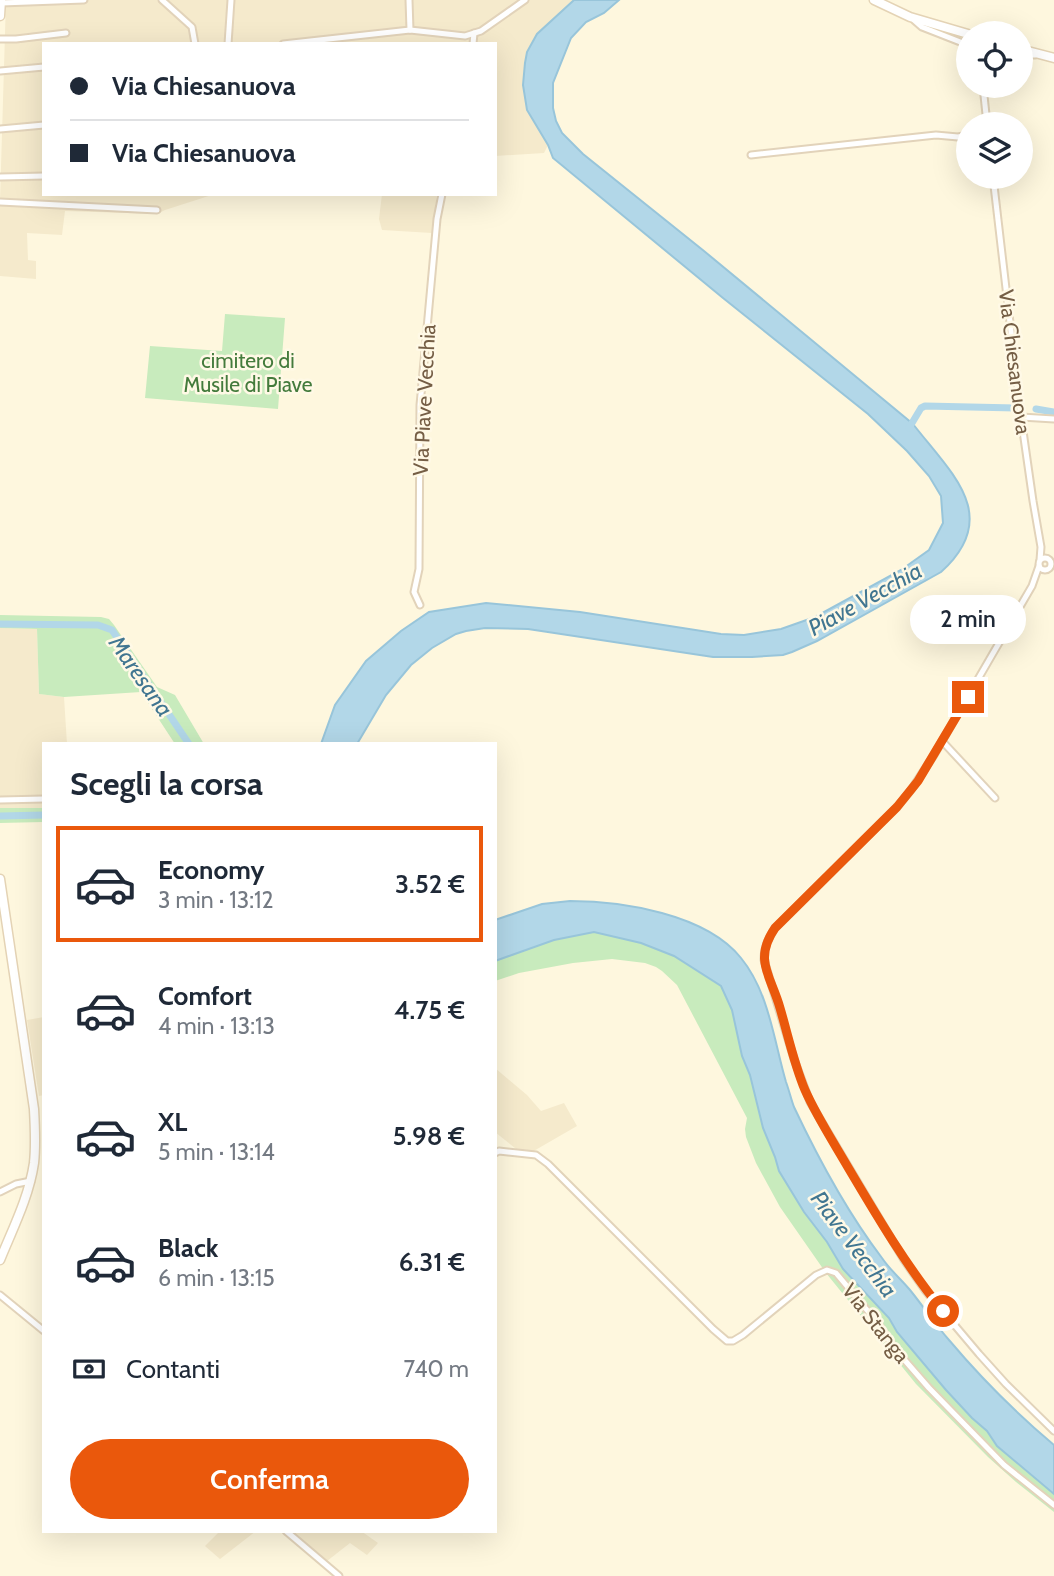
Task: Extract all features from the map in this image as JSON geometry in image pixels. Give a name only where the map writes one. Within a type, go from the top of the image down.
[{"type":"street","points":[[0,16],[1,1],[83,0]]},
{"type":"street","points":[[162,0],[192,27],[195,42]]},
{"type":"street","points":[[228,42],[232,0]]},
{"type":"street","points":[[408,0],[410,30]]},
{"type":"street","points":[[304,42],[410,30],[465,36],[496,22],[525,0]]},
{"type":"street","points":[[874,0],[910,17],[956,30]]},
{"type":"street","points":[[910,17],[922,27],[956,41]]},
{"type":"street","points":[[0,39],[66,33]]},
{"type":"street","points":[[473,42],[474,33]]},
{"type":"street","points":[[366,36],[367,42]]},
{"type":"street","points":[[1033,52],[1054,58]]},
{"type":"street","points":[[1033,55],[1043,55]]},
{"type":"street","points":[[0,71],[42,67]]},
{"type":"street","points":[[0,129],[42,125]]},
{"type":"street","points":[[751,155],[936,135],[956,136]]},
{"type":"street","points":[[0,177],[42,176]]},
{"type":"street","name":"Via Chiesanuova","points":[[994,189],[1021,417],[1041,547],[1039,563],[1032,586],[911,790],[775,928],[767,940],[764,960],[810,1102],[904,1260],[925,1290],[997,1374],[1054,1431]]},
{"type":"street","name":"Via Piave Vecchia","points":[[420,605],[414,592],[419,569],[420,405],[442,196]]},
{"type":"street","points":[[0,202],[157,210]]},
{"type":"street","points":[[1021,417],[1054,419]]},
{"type":"street","name":"Via Chiesanuova","points":[[1032,586],[1050,570],[1050,560],[1041,547]]},
{"type":"street","points":[[1050,560],[1039,563],[1042,570],[1050,570]]},
{"type":"street","points":[[942,741],[995,798]]},
{"type":"street","points":[[0,800],[42,799]]},
{"type":"street","points":[[0,879],[34,1109],[36,1144],[31,1181],[25,1201],[0,1260]]},
{"type":"street","name":"Via Stanga","points":[[497,1152],[536,1155],[548,1164],[727,1341],[738,1339],[816,1275],[827,1270],[836,1273],[929,1388],[1004,1465],[1054,1505]]},
{"type":"street","points":[[0,1192],[23,1181],[31,1181]]},
{"type":"street","points":[[0,1295],[42,1329]]},
{"type":"street","points":[[288,1533],[339,1576]]},
{"type":"shaded area","points":[[6,0],[574,0],[537,34],[527,52],[523,85],[527,110],[548,145],[544,153],[497,156],[497,42],[42,42],[42,196],[209,196],[157,214],[65,211],[62,235],[27,233],[28,260],[36,261],[36,279],[0,276]]},
{"type":"shaded area","points":[[382,196],[437,196],[432,233],[382,230],[379,219]]},
{"type":"shaded area","points":[[0,628],[37,629],[39,694],[64,697],[67,742],[42,742],[42,808],[0,808]]},
{"type":"shaded area","points":[[42,1017],[42,1095],[39,1096],[27,1020]]},
{"type":"shaded area","points":[[497,1070],[541,1111],[564,1103],[577,1126],[525,1156],[497,1134]]},
{"type":"shaded area","points":[[218,1533],[253,1533],[220,1559],[205,1546]]},
{"type":"shaded area","points":[[292,1533],[364,1533],[378,1543],[367,1555],[350,1543],[327,1561]]},
{"type":"green space","name":"cimitero di Musile di Piave","points":[[225,314],[285,318],[278,409],[145,398],[150,346],[222,351]]},
{"type":"green space","points":[[0,615],[109,619],[157,687],[175,695],[203,742],[174,742],[141,692],[64,697],[39,694],[37,629],[0,628]]},
{"type":"green space","points":[[0,808],[42,808],[42,822],[0,823]]},
{"type":"green space","points":[[594,932],[641,943],[674,956],[721,986],[732,1010],[763,1128],[779,1171],[804,1212],[843,1269],[889,1318],[897,1332],[972,1418],[987,1431],[997,1446],[1054,1494],[1054,1512],[988,1457],[916,1384],[826,1273],[780,1207],[756,1163],[746,1137],[747,1118],[677,985],[656,967],[612,959],[519,973],[497,980],[497,960],[554,940]]},
{"type":"water","name":"Piave Vecchia","points":[[574,0],[619,0],[604,13],[586,22],[571,38],[553,83],[553,108],[562,133],[583,154],[913,424],[955,478],[964,495],[969,513],[968,532],[959,552],[941,572],[817,641],[783,655],[713,657],[528,629],[485,628],[456,634],[411,665],[386,695],[358,742],[322,742],[335,705],[366,661],[401,631],[429,612],[486,603],[580,612],[721,634],[744,635],[781,629],[815,617],[901,570],[929,550],[943,523],[941,496],[929,476],[868,414],[553,158],[527,110],[523,85],[527,52],[537,34]]},
{"type":"water","name":"Piave Vecchia","points":[[591,902],[638,907],[662,913],[707,931],[726,943],[741,958],[758,986],[770,1017],[794,1107],[834,1185],[885,1262],[944,1334],[999,1395],[1054,1445],[1054,1494],[997,1446],[987,1431],[946,1390],[897,1332],[889,1318],[843,1269],[804,1212],[779,1171],[763,1128],[732,1010],[721,986],[674,956],[641,943],[594,932],[554,940],[497,960],[497,919],[542,904]]},
{"type":"waterway","points":[[909,428],[925,406],[1016,408]]},
{"type":"waterway","points":[[1036,409],[1054,412]]},
{"type":"waterway","name":"Maresana","points":[[0,624],[98,625],[112,630],[188,742]]},
{"type":"waterway","points":[[0,816],[42,815]]},
{"type":"route","points":[[943,1311],[904,1260],[810,1102],[767,972],[764,951],[775,928],[911,790],[968,697]]}]
